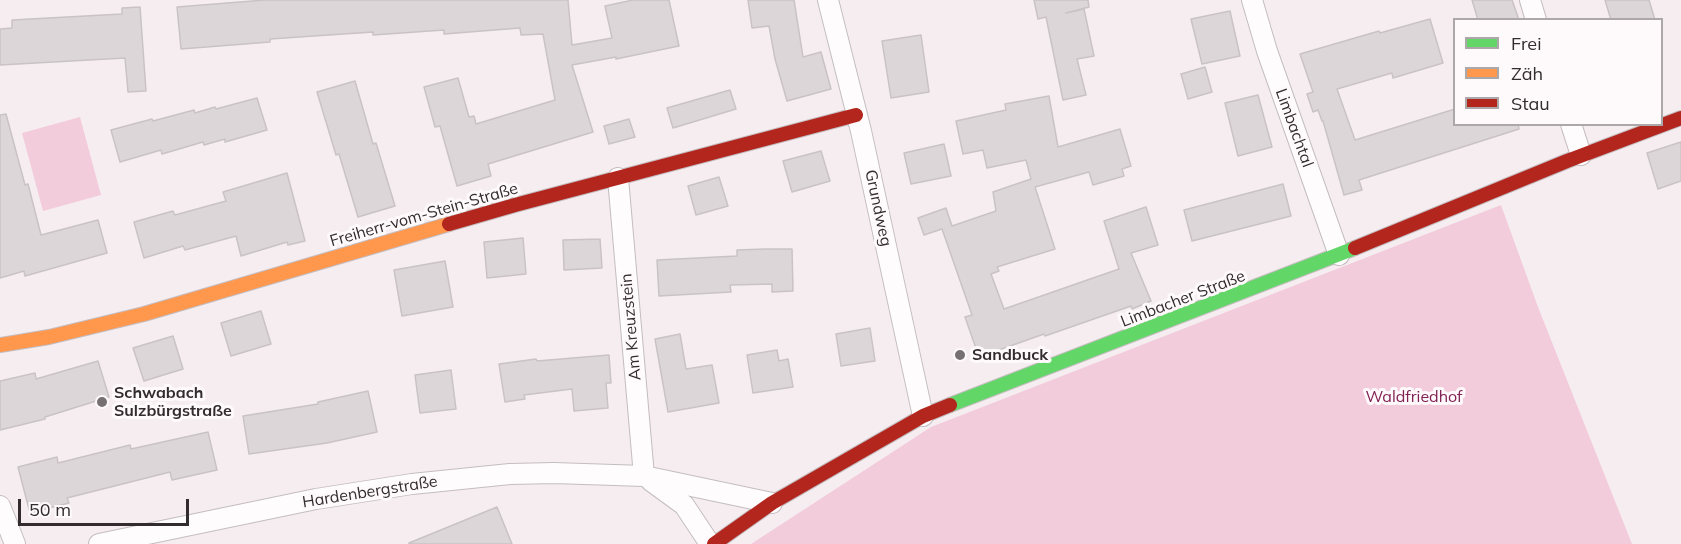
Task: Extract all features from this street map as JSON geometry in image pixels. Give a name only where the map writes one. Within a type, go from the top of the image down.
[{"type":"main road","name":"Freiherr-vom-Stein-Straße","points":[[0,345],[49,337],[144,314],[515,205],[856,115]]},
{"type":"main road","name":"Limbacher Straße","points":[[1663,125],[1681,118]]},
{"type":"main road","name":"Limbacher Straße","points":[[712,544],[772,503],[923,416],[1339,255],[1581,155],[1659,126]]},
{"type":"street","name":"Grundweg","points":[[828,0],[923,416]]},
{"type":"street","name":"Limbachtal","points":[[1252,0],[1267,51],[1339,255]]},
{"type":"street","points":[[1530,0],[1535,18]]},
{"type":"street","points":[[1572,126],[1581,155]]},
{"type":"street","name":"Am Kreuzstein","points":[[618,178],[645,476]]},
{"type":"street","name":"Hardenbergstraße","points":[[99,544],[316,499],[412,484],[521,474],[645,476],[772,503]]},
{"type":"street","points":[[645,476],[684,505],[712,544]]},
{"type":"street","points":[[0,506],[15,544]]},
{"type":"green space","points":[[80,117],[101,195],[43,211],[22,133]]},
{"type":"green space","name":"Waldfriedhof","points":[[1501,205],[1538,307],[1632,544],[751,544],[931,427]]},
{"type":"building","points":[[265,0],[568,0],[572,45],[612,38],[605,6],[633,0],[669,0],[679,46],[572,65],[593,132],[488,164],[491,176],[457,186],[440,126],[435,127],[424,87],[458,78],[469,117],[474,116],[476,124],[555,100],[543,34],[521,35],[520,28],[444,34],[444,30],[373,35],[373,32],[270,39],[270,42],[181,49],[177,7]]},
{"type":"building","points":[[748,0],[794,0],[803,57],[821,52],[831,89],[787,101],[775,59],[769,26],[752,28]]},
{"type":"building","points":[[1034,0],[1088,0],[1089,7],[1066,13],[1084,9],[1094,56],[1077,59],[1086,95],[1063,100],[1046,17],[1038,19]]},
{"type":"building","points":[[1472,0],[1512,0],[1518,18],[1477,18]]},
{"type":"building","points":[[1605,0],[1649,0],[1654,18],[1610,18]]},
{"type":"building","points":[[140,7],[146,91],[128,92],[125,58],[0,65],[0,29],[12,28],[12,20],[122,14],[122,8]]},
{"type":"building","points":[[1230,11],[1240,56],[1202,64],[1191,19]]},
{"type":"building","points":[[1430,19],[1443,63],[1393,78],[1392,73],[1337,89],[1355,140],[1453,110],[1453,126],[1518,126],[1519,129],[1359,180],[1362,190],[1344,195],[1323,121],[1318,110],[1313,112],[1307,94],[1313,92],[1300,54],[1379,31],[1380,33]]},
{"type":"building","points":[[921,35],[929,92],[891,98],[882,41]]},
{"type":"building","points":[[1205,67],[1212,92],[1188,99],[1181,74]]},
{"type":"building","points":[[355,81],[373,144],[376,143],[395,206],[358,217],[317,92]]},
{"type":"building","points":[[730,90],[736,109],[673,128],[667,108]]},
{"type":"building","points":[[1258,95],[1272,147],[1238,156],[1225,103]]},
{"type":"building","points":[[1049,96],[1058,147],[1120,129],[1131,166],[1122,169],[1124,176],[1093,185],[1089,172],[1035,187],[1055,249],[997,267],[999,271],[991,274],[1004,309],[1119,269],[1104,221],[1146,207],[1158,245],[1131,253],[1151,301],[979,357],[965,317],[972,315],[942,229],[924,235],[918,218],[946,208],[952,226],[996,211],[993,192],[1031,179],[1026,160],[987,168],[983,150],[963,154],[956,121],[1006,110],[1005,104]]},
{"type":"building","points":[[257,98],[267,130],[225,142],[225,139],[204,145],[203,142],[162,154],[161,150],[120,162],[111,130],[194,110],[195,113],[215,107],[216,109]]},
{"type":"building","points":[[6,114],[41,235],[98,220],[107,253],[25,276],[24,271],[0,278],[0,115]]},
{"type":"building","points":[[629,119],[635,137],[609,144],[604,126]]},
{"type":"building","points":[[1681,142],[1681,181],[1658,189],[1647,153]]},
{"type":"building","points":[[944,144],[951,176],[911,184],[904,153]]},
{"type":"building","points":[[821,151],[830,181],[792,192],[783,161]]},
{"type":"building","points":[[287,173],[305,241],[288,245],[287,242],[241,256],[236,236],[185,250],[183,246],[144,258],[134,222],[173,211],[175,215],[226,201],[223,192]]},
{"type":"building","points":[[719,177],[728,206],[696,215],[688,186]]},
{"type":"building","points":[[1283,184],[1291,216],[1192,241],[1184,210]]},
{"type":"building","points":[[523,238],[526,274],[487,278],[484,242]]},
{"type":"building","points":[[600,239],[602,268],[564,270],[563,240]]},
{"type":"building","points":[[792,249],[793,291],[772,292],[772,284],[730,285],[731,292],[659,296],[657,260],[737,256],[737,250]]},
{"type":"building","points":[[445,261],[453,307],[402,316],[394,270]]},
{"type":"building","points":[[261,311],[271,344],[231,356],[221,323]]},
{"type":"building","points":[[870,328],[875,361],[841,366],[836,334]]},
{"type":"building","points":[[680,334],[686,369],[712,365],[719,403],[668,412],[655,339]]},
{"type":"building","points":[[173,336],[183,369],[144,381],[133,348]]},
{"type":"building","points":[[777,350],[779,361],[788,359],[793,387],[753,393],[747,355]]},
{"type":"building","points":[[609,355],[611,383],[606,383],[608,408],[574,411],[572,389],[524,395],[525,399],[505,402],[499,364],[536,359],[537,361]]},
{"type":"building","points":[[98,361],[109,397],[45,417],[45,419],[0,430],[0,381],[35,373],[36,379]]},
{"type":"building","points":[[451,370],[456,409],[420,413],[415,375]]},
{"type":"building","points":[[368,391],[377,432],[327,443],[249,454],[243,416],[318,404],[318,402]]},
{"type":"building","points":[[208,432],[217,470],[172,480],[170,472],[67,498],[69,503],[30,513],[18,467],[57,457],[58,463],[130,445],[131,449]]},
{"type":"building","points":[[497,507],[512,544],[409,544],[409,543]]},
{"type":"traffic: fast","points":[[950,405],[1355,248]]},
{"type":"traffic: slow","points":[[0,345],[49,337],[144,314],[449,224]]},
{"type":"traffic: jam","points":[[449,224],[856,115]]},
{"type":"traffic: jam","points":[[1663,125],[1681,118]]},
{"type":"traffic: jam","points":[[1355,248],[1567,161],[1660,126]]},
{"type":"traffic: jam","points":[[714,544],[772,503],[923,416],[950,405]]},
{"type":"place","name":"Sandbuck","points":[[960,355]]},
{"type":"place","name":"Schwabach Sulzbürgstraße","points":[[102,402]]}]
